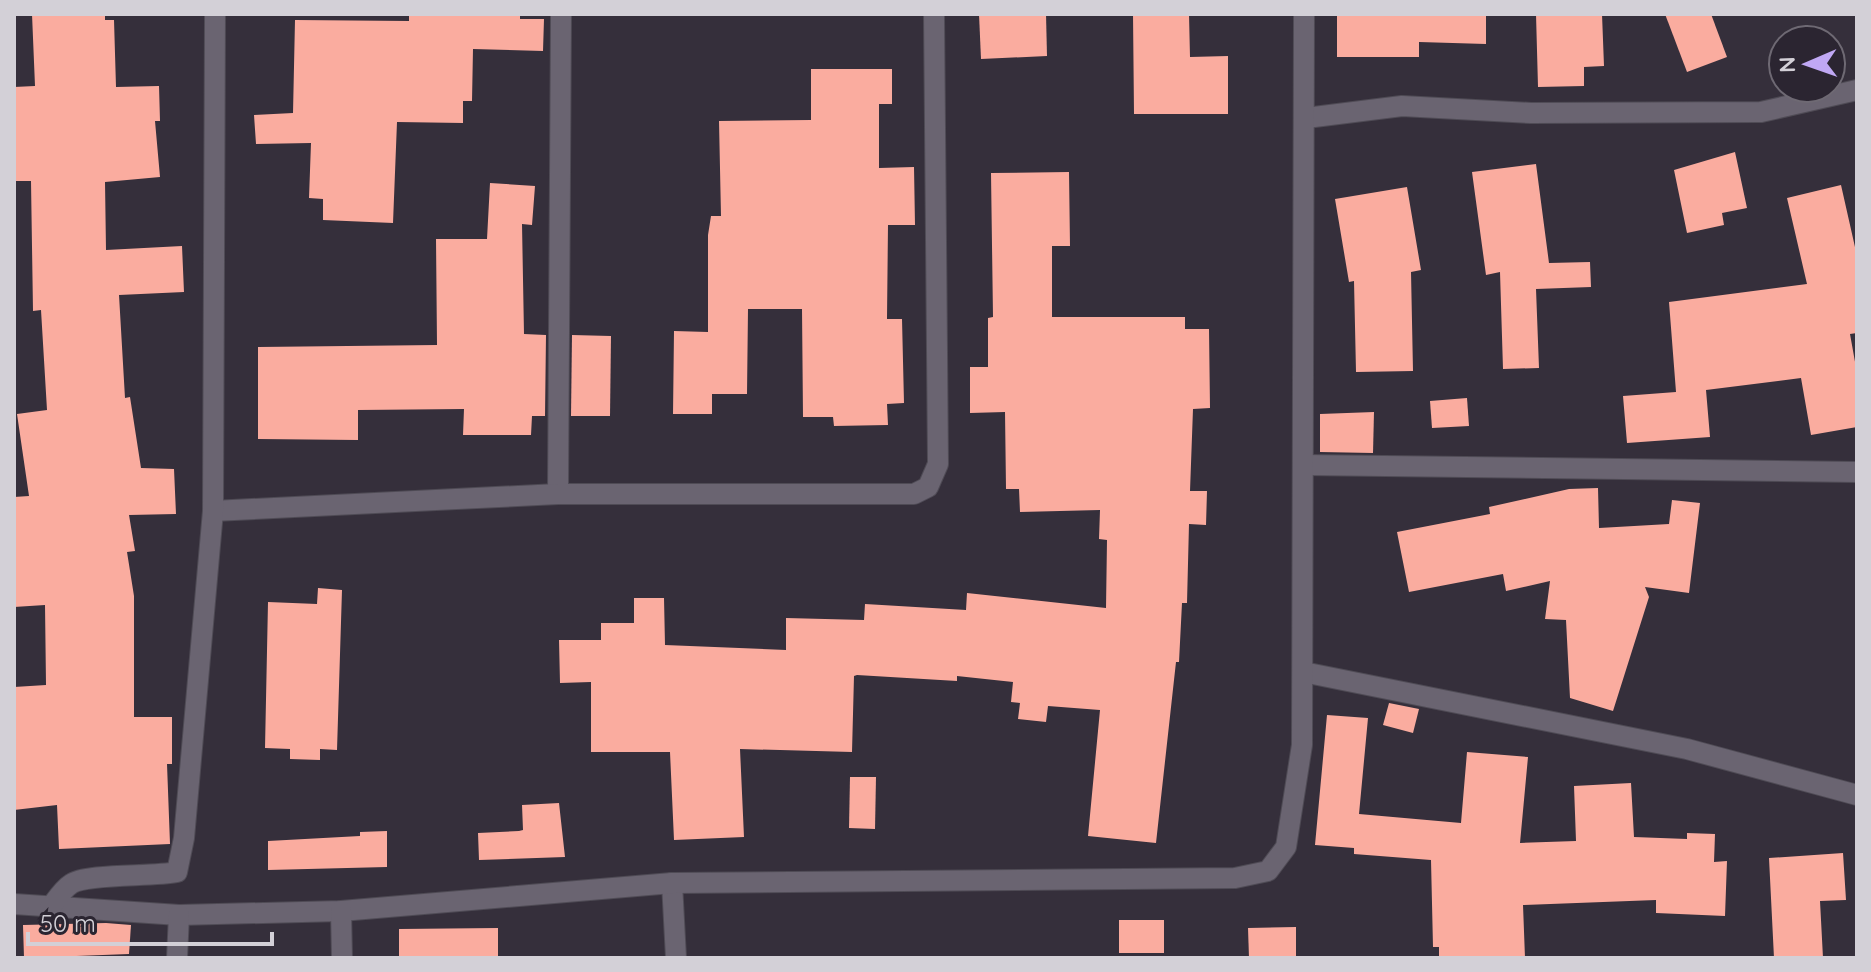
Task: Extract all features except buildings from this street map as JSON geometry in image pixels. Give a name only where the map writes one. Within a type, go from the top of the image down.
[{"type":"street","points":[[50,908],[71,884],[86,878],[153,877],[177,872],[184,838],[213,511],[215,14]]},
{"type":"street","points":[[558,494],[561,14]]},
{"type":"street","points":[[213,511],[558,494],[914,494],[928,487],[938,464],[934,14]]},
{"type":"street","points":[[14,904],[179,915],[341,911],[672,883],[1235,878],[1268,871],[1286,847],[1298,787],[1303,672],[1304,14]]},
{"type":"street","points":[[1306,118],[1402,106],[1531,113],[1761,112],[1857,90]]},
{"type":"street","points":[[1304,465],[1857,472]]},
{"type":"street","points":[[1303,672],[1687,749],[1857,795]]},
{"type":"street","points":[[672,883],[676,958]]},
{"type":"street","points":[[341,911],[342,958]]},
{"type":"street","points":[[177,958],[179,915]]}]
